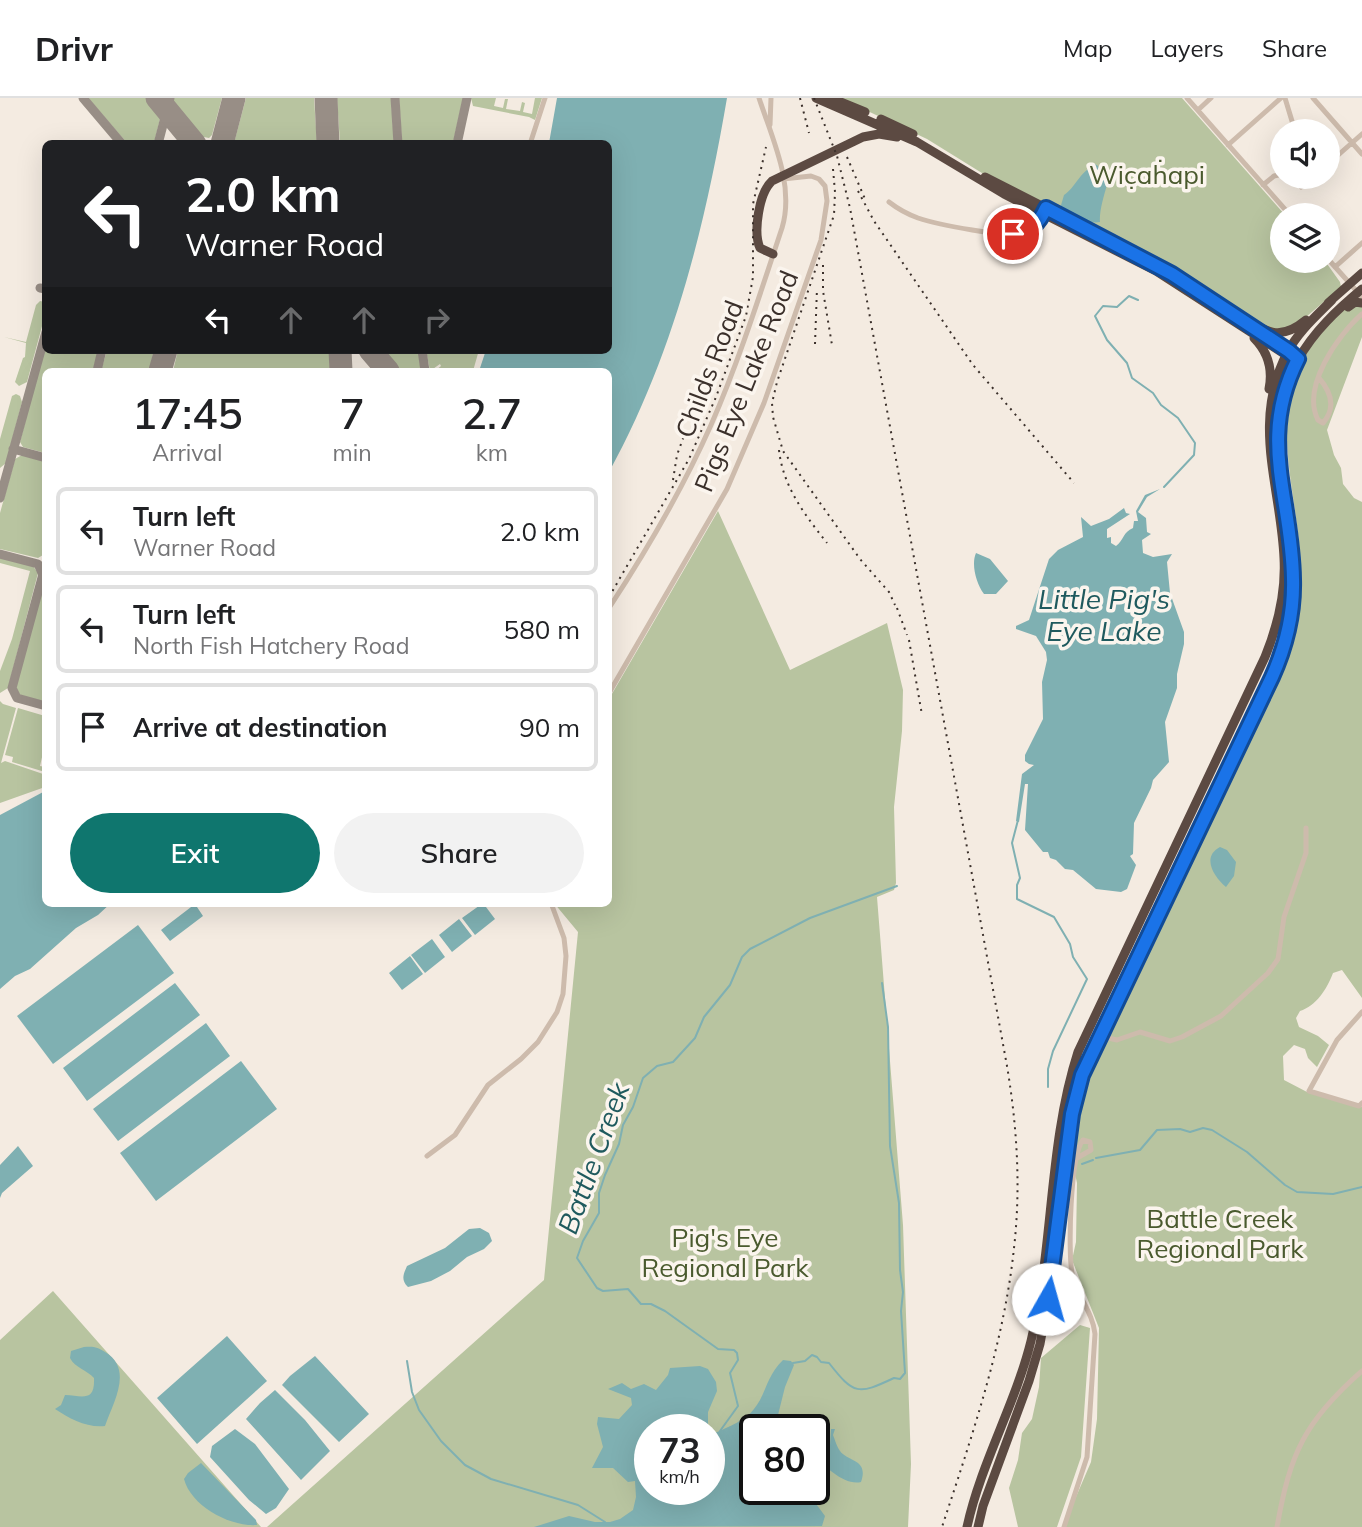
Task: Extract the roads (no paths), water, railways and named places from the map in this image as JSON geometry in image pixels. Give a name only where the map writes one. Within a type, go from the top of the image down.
[{"type":"highway","points":[[816,98],[918,136],[1044,211],[1156,271],[1298,359]]},
{"type":"highway","points":[[831,98],[884,123],[992,187],[1160,267],[1233,313],[1287,353]]},
{"type":"highway","points":[[773,254],[760,248],[757,240],[762,193],[779,179],[858,139],[873,135],[887,135],[931,150]]},
{"type":"highway","points":[[1269,428],[1273,393],[1287,353],[1304,328],[1362,273]]},
{"type":"highway","points":[[980,1527],[983,1506],[1040,1344],[1072,1114],[1082,1075],[1272,677],[1285,643],[1291,617],[1293,577],[1277,456],[1277,431],[1282,398],[1298,359],[1324,325],[1361,295]]},
{"type":"highway","points":[[1233,313],[1271,332],[1283,334],[1293,330],[1332,300]]},
{"type":"highway","points":[[967,1527],[978,1488],[1012,1400],[1031,1341],[1038,1305],[1061,1119],[1073,1068],[1086,1033],[1265,657],[1274,634],[1282,597],[1284,558],[1269,456],[1267,407],[1271,375],[1266,356],[1253,337],[1216,309]]},
{"type":"street","points":[[531,140],[544,98]]},
{"type":"street","name":"Childs Road","points":[[612,603],[658,527],[711,425],[732,373],[786,216],[786,194],[779,179],[770,128],[758,98]]},
{"type":"street","name":"Childs Road","points":[[770,128],[771,98]]},
{"type":"street","points":[[1187,98],[1279,203]]},
{"type":"street","points":[[1198,110],[1211,98]]},
{"type":"street","points":[[1228,145],[1283,98],[1291,119]]},
{"type":"street","points":[[1313,98],[1362,154]]},
{"type":"street","points":[[1340,154],[1362,134]]},
{"type":"street","name":"Pigs Eye Lake Road","points":[[612,688],[727,489],[764,403],[821,240],[827,201],[824,183],[808,176],[779,179]]},
{"type":"street","points":[[1263,185],[1270,179]]},
{"type":"street","points":[[890,202],[911,216],[928,221],[1013,234],[1028,231],[1044,211]]},
{"type":"street","points":[[1340,263],[1362,243]]},
{"type":"street","points":[[1340,273],[1361,295]]},
{"type":"street","points":[[1319,379],[1330,393],[1332,402],[1323,423],[1318,420],[1315,412],[1319,379],[1335,344],[1362,314]]},
{"type":"street","points":[[1099,1036],[1117,1040],[1140,1032],[1170,1041],[1182,1037],[1221,1016],[1268,973],[1278,959],[1284,917],[1306,853],[1306,828]]},
{"type":"street","points":[[427,1156],[455,1135],[488,1085],[521,1059],[538,1041],[556,1012],[563,994],[566,956],[564,938],[552,907]]},
{"type":"street","points":[[1361,1105],[1309,1091],[1337,1040],[1362,1012]]},
{"type":"street","points":[[1064,1527],[1087,1457],[1096,1334],[1094,1323],[1072,1275],[1072,1195],[1077,1157]]},
{"type":"street","points":[[1277,1527],[1284,1488],[1302,1440],[1329,1401],[1362,1371]]},
{"type":"water","points":[[557,98],[727,98],[708,195],[684,290],[651,383],[612,466],[612,368],[480,368],[485,354],[612,354],[612,140],[550,140]]},
{"type":"water","points":[[1095,164],[1107,185],[1100,222],[1059,212],[1064,195]]},
{"type":"water","name":"Little Pig's Eye Lake","points":[[1160,489],[1147,497],[1138,512],[1146,518],[1147,532],[1151,534],[1142,540],[1143,553],[1153,557],[1172,554],[1167,562],[1170,593],[1184,632],[1177,688],[1165,722],[1169,762],[1153,780],[1134,823],[1133,854],[1130,856],[1136,865],[1127,889],[1121,892],[1096,889],[1073,870],[1065,869],[1050,858],[1048,852],[1043,852],[1025,830],[1028,784],[1025,784],[1019,822],[1016,821],[1022,774],[1034,765],[1025,761],[1025,755],[1043,719],[1042,682],[1047,660],[1046,652],[1036,636],[1016,629],[1016,626],[1029,620],[1049,559],[1058,550],[1083,537],[1081,517],[1091,526],[1109,519],[1124,508],[1126,513],[1130,514],[1107,529],[1107,538],[1111,537],[1111,543],[1116,546],[1133,528],[1134,521],[1138,521],[1136,511],[1145,495]]},
{"type":"water","points":[[976,553],[990,559],[1008,581],[996,594],[984,594],[979,584],[974,568]]},
{"type":"water","points":[[42,793],[42,907],[107,907],[76,928],[30,969],[15,976],[0,989],[0,815]]},
{"type":"water","points":[[1220,847],[1227,850],[1236,862],[1234,876],[1226,887],[1217,878],[1210,861],[1214,851]]},
{"type":"water","points":[[191,907],[197,907],[203,916],[170,941],[161,930]]},
{"type":"water","points":[[477,907],[486,907],[495,919],[475,935],[462,918]]},
{"type":"water","points":[[459,919],[472,936],[452,952],[439,935]]},
{"type":"water","points":[[138,925],[174,973],[53,1064],[17,1016]]},
{"type":"water","points":[[432,939],[445,957],[425,973],[411,955]]},
{"type":"water","points":[[410,956],[423,974],[402,990],[389,973]]},
{"type":"water","points":[[175,983],[200,1015],[87,1101],[63,1068]]},
{"type":"water","points":[[206,1023],[230,1056],[118,1141],[93,1109]]},
{"type":"water","points":[[241,1061],[277,1109],[156,1201],[120,1153]]},
{"type":"water","points":[[18,1146],[33,1166],[2,1193],[0,1198],[0,1165]]},
{"type":"water","points":[[480,1228],[489,1233],[492,1241],[484,1249],[431,1281],[408,1287],[404,1282],[407,1266],[445,1248],[469,1229]]},
{"type":"water","points":[[227,1336],[267,1381],[197,1444],[157,1398]]},
{"type":"water","points":[[84,1347],[102,1350],[114,1359],[118,1368],[119,1387],[105,1426],[79,1422],[55,1409],[61,1405],[65,1395],[87,1396],[92,1391],[94,1378],[70,1358],[71,1351]]},
{"type":"water","points":[[315,1356],[369,1414],[339,1442],[282,1385]]},
{"type":"water","points":[[783,1360],[791,1361],[794,1365],[778,1414],[750,1414],[758,1403],[773,1373]]},
{"type":"water","points":[[700,1366],[708,1369],[716,1382],[717,1391],[708,1412],[634,1414],[634,1481],[628,1482],[613,1468],[592,1468],[603,1447],[597,1424],[598,1417],[619,1419],[632,1405],[631,1398],[608,1389],[622,1383],[631,1389],[644,1384],[656,1390],[670,1368]]},
{"type":"water","points":[[275,1390],[305,1420],[330,1451],[301,1480],[246,1419]]},
{"type":"water","points":[[739,1421],[739,1505],[817,1505],[825,1516],[822,1526],[534,1527],[569,1516],[595,1522],[610,1522],[633,1510],[634,1505],[725,1505],[725,1428]]},
{"type":"water","points":[[235,1429],[255,1444],[289,1489],[276,1508],[266,1514],[249,1500],[210,1457],[212,1446]]},
{"type":"water","points":[[831,1429],[835,1429],[833,1435],[840,1451],[862,1469],[861,1482],[848,1481],[830,1471]]},
{"type":"water","points":[[201,1463],[256,1520],[257,1525],[246,1525],[224,1518],[213,1513],[195,1498],[184,1479]]},
{"type":"waterway","points":[[1138,300],[1129,296],[1117,307],[1103,306],[1095,316],[1107,340],[1127,363],[1132,378],[1153,393],[1161,405],[1178,418],[1195,443],[1194,455],[1164,487]]},
{"type":"waterway","name":"Battle Creek","points":[[1018,820],[1012,843],[1020,878],[1017,899],[1054,917],[1087,979],[1053,1051],[1048,1069],[1048,1087]]},
{"type":"waterway","name":"Battle Creek","points":[[725,1424],[738,1406],[730,1373],[738,1360],[737,1353],[734,1350],[718,1349],[665,1311],[651,1304],[641,1304],[628,1289],[603,1291],[597,1288],[577,1258],[599,1213],[599,1193],[643,1078],[657,1066],[673,1062],[695,1038],[704,1017],[730,985],[742,957],[750,949],[810,918],[897,886]]},
{"type":"waterway","points":[[793,1363],[805,1361],[812,1355],[817,1357],[821,1362],[829,1363],[845,1381],[857,1389],[872,1387],[894,1378],[900,1379],[905,1373],[899,1203],[890,1146],[888,1027],[882,983]]},
{"type":"waterway","name":"Battle Creek","points":[[1096,1158],[1140,1150],[1157,1130],[1180,1129],[1190,1132],[1203,1128],[1212,1130],[1247,1152],[1297,1192],[1333,1194],[1362,1187]]},
{"type":"waterway","name":"Battle Creek","points":[[1082,1164],[1093,1160]]},
{"type":"waterway","points":[[407,1361],[412,1392],[419,1410],[441,1441],[465,1465],[491,1479],[578,1505],[605,1522]]},
{"type":"railway","points":[[800,98],[809,133]]},
{"type":"railway","points":[[814,98],[837,156],[850,208],[1013,1111],[1017,1179],[1016,1225],[1009,1284],[986,1389],[942,1527]]},
{"type":"railway","points":[[612,592],[689,459],[716,397],[746,316],[753,277],[753,204],[766,147]]},
{"type":"railway","points":[[847,157],[865,199]]},
{"type":"railway","points":[[833,169],[834,215],[777,382],[772,403],[773,417],[783,451],[860,559],[889,592],[895,605]]},
{"type":"railway","points":[[858,191],[874,221],[973,365],[1074,483]]},
{"type":"railway","points":[[823,265],[823,291],[832,345]]},
{"type":"railway","points":[[815,344],[817,288]]},
{"type":"railway","points":[[673,480],[677,455],[685,433]]},
{"type":"railway","points":[[779,450],[790,488],[827,543]]},
{"type":"railway","points":[[897,608],[907,635]]},
{"type":"railway","points":[[909,640],[922,715]]},
{"type":"park label","name":"Wic̣aḣapi","points":[[1147,174]]},
{"type":"park label","name":"Battle Creek Regional Park","points":[[1220,1233]]},
{"type":"park label","name":"Pig's Eye Regional Park","points":[[725,1252]]}]
